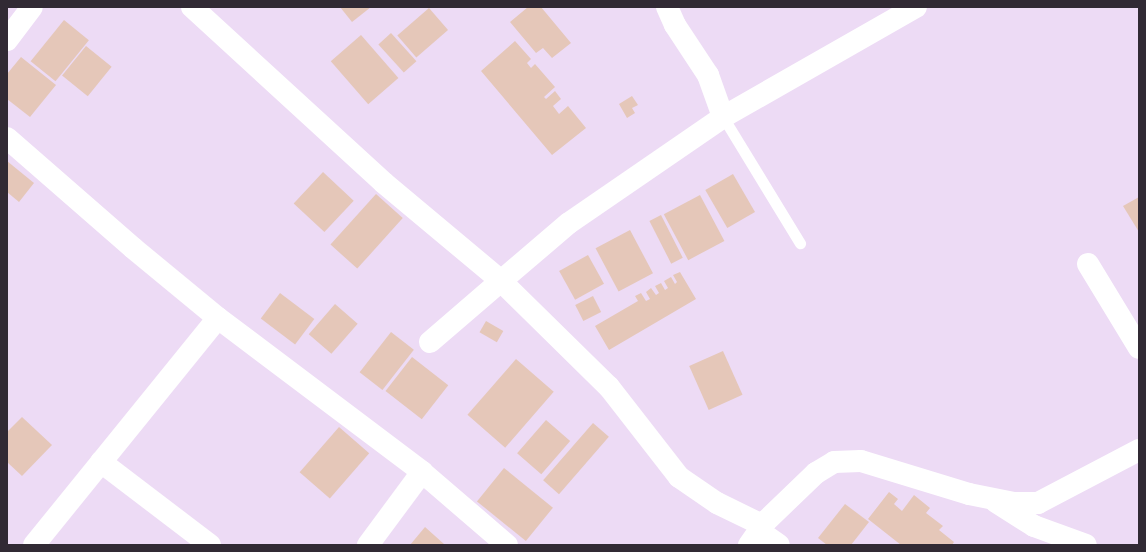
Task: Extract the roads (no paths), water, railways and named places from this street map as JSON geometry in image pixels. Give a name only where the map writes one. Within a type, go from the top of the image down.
[{"type":"street","points":[[7,40],[32,7]]},
{"type":"street","points":[[192,7],[384,183],[502,281],[609,388],[678,477],[740,516],[758,523],[758,533]]},
{"type":"street","points":[[667,7],[675,25],[708,75],[723,117]]},
{"type":"street","points":[[430,342],[569,223],[723,117],[916,7]]},
{"type":"street","points":[[7,138],[133,248],[218,318],[422,472],[506,545]]},
{"type":"street","points":[[1088,264],[1139,348]]},
{"type":"street","points":[[34,545],[218,318]]},
{"type":"street","points":[[758,533],[826,465],[848,460],[861,461],[991,499],[1038,503],[1139,450]]},
{"type":"street","points":[[101,462],[210,545]]},
{"type":"street","points":[[368,545],[422,472]]},
{"type":"street","points":[[991,499],[1034,526],[1086,545]]},
{"type":"street","points":[[758,533],[780,545]]},
{"type":"lane","points":[[723,117],[800,243]]}]
